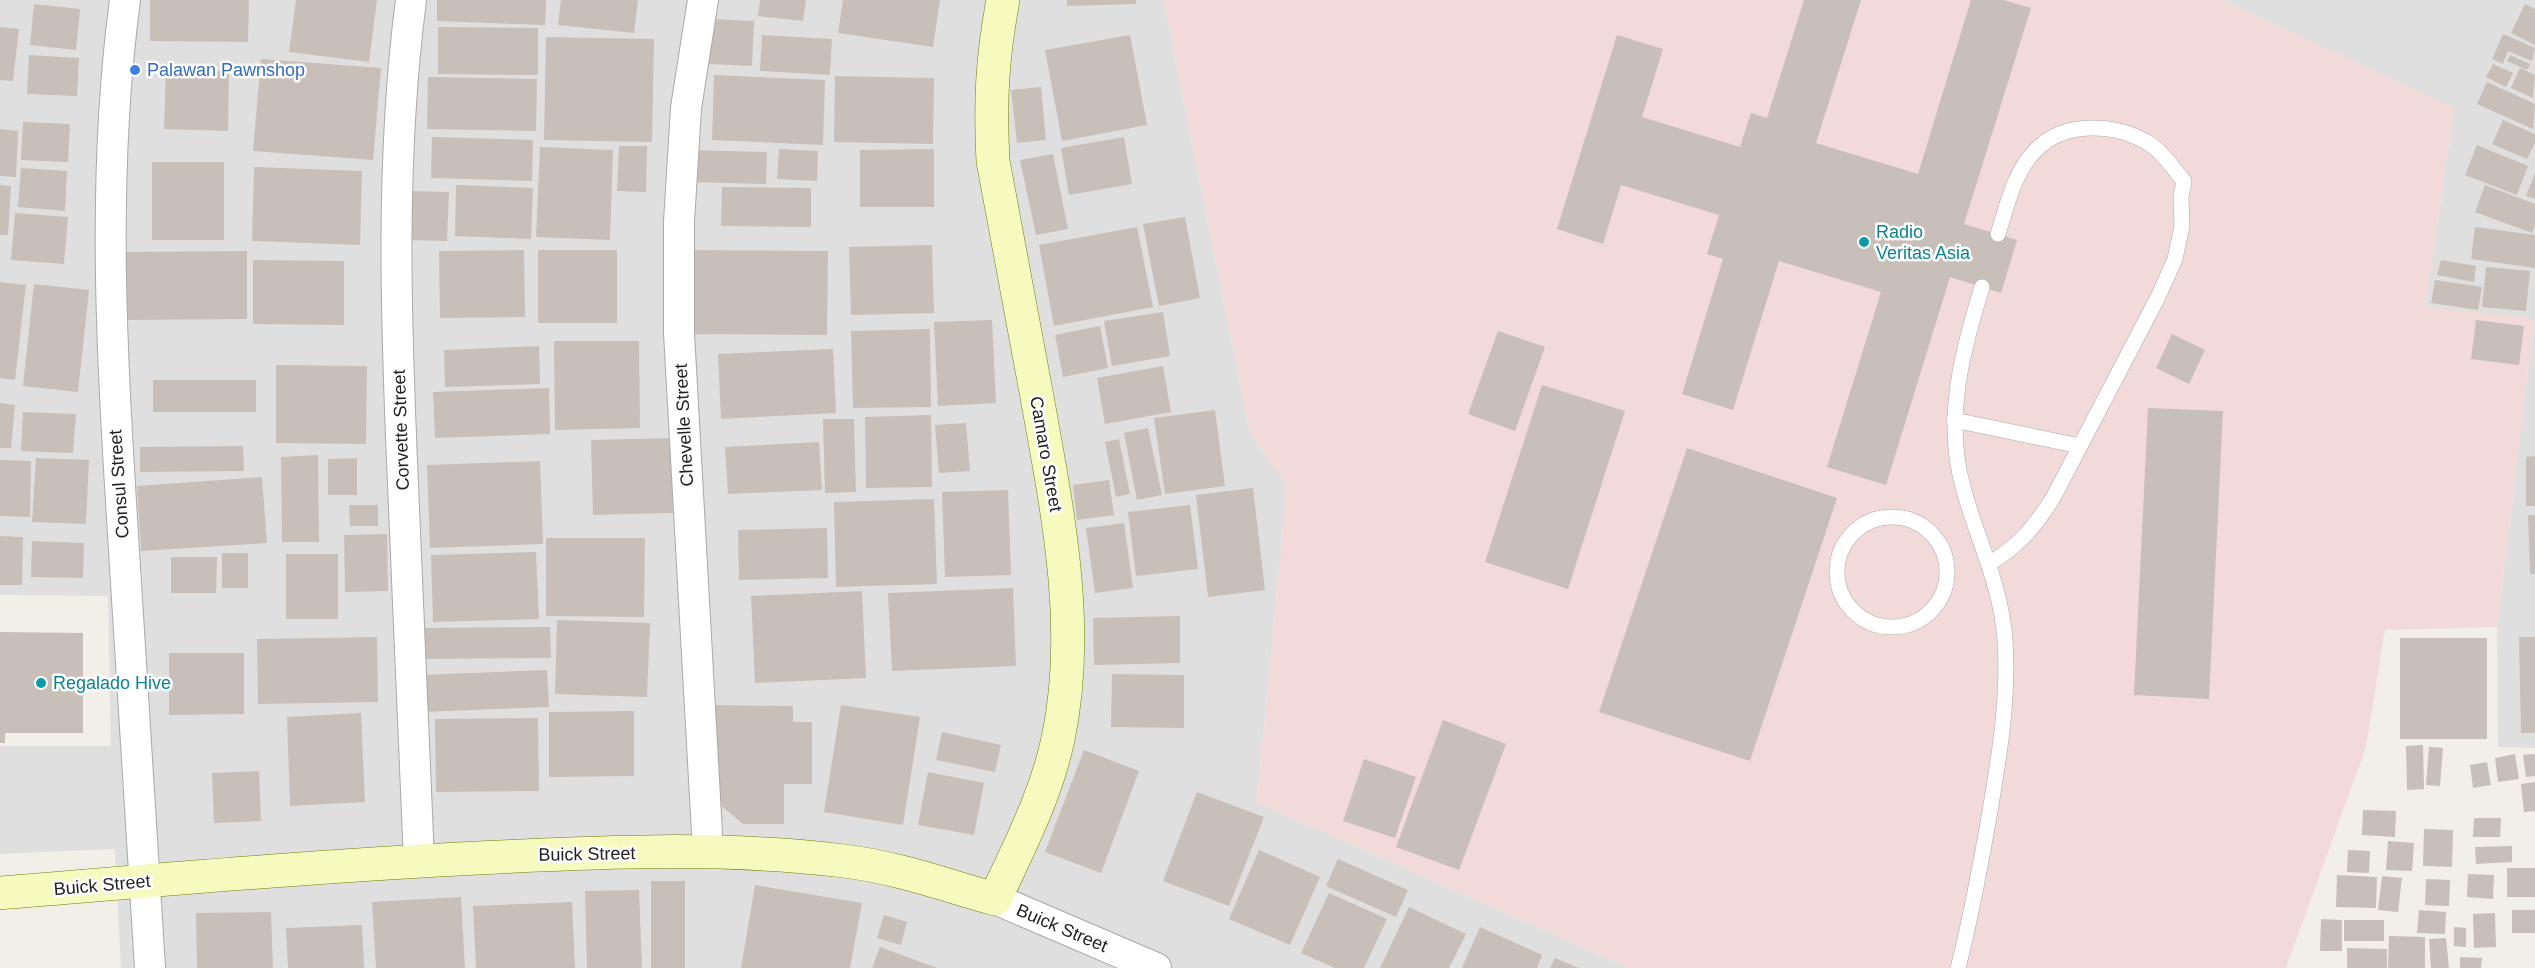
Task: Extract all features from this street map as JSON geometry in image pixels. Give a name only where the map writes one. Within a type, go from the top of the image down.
[{"type":"street","name":"Consul Street","points":[[125,0],[111,129],[110,288],[115,419],[150,968]]},
{"type":"street","name":"Corvette Street","points":[[411,0],[401,80],[396,203],[397,337],[419,861]]},
{"type":"street","name":"Chevelle Street","points":[[703,0],[686,108],[679,222],[679,333],[708,851]]},
{"type":"street","name":"Camaro Street","points":[[995,899],[1046,784],[1058,740],[1065,697],[1067,649],[1066,596],[1054,491],[993,161],[991,105],[993,51],[1004,0]]},
{"type":"street","name":"Buick Street","points":[[0,893],[419,861],[554,854],[708,851],[846,861],[905,873],[995,899],[1156,968]]},
{"type":"lane","points":[[1990,563],[2013,549],[2034,528],[2158,297],[2175,259],[2182,226],[2181,197],[2184,181],[2151,145],[2122,132],[2097,128],[2063,132],[2036,150],[2021,171],[1998,234]]},
{"type":"lane","points":[[1958,968],[1971,920],[2004,723],[2007,681],[2005,639],[2000,604],[1990,563],[1962,486],[1956,454],[1954,420],[1964,343],[1982,287]]},
{"type":"lane","points":[[1954,420],[2080,446]]},
{"type":"lane","points":[[1893,516],[1911,519],[1928,528],[1940,542],[1948,566],[1943,595],[1933,610],[1918,621],[1900,627],[1882,627],[1864,620],[1850,609],[1840,593],[1836,575],[1838,557],[1846,540],[1859,527],[1875,519],[1893,516]]},
{"type":"shaded area","points":[[0,0],[1164,0],[1250,433],[1287,485],[1257,802],[1630,968],[121,968],[115,849],[0,854],[0,746],[111,746],[108,596],[0,595]]},
{"type":"shaded area","points":[[1164,0],[2222,0],[2454,108],[2425,307],[2534,319],[2497,627],[2385,630],[2366,747],[2286,968],[1630,968],[1257,802],[1287,485],[1250,433]]},
{"type":"shaded area","points":[[2222,0],[2535,0],[2535,748],[2498,747],[2497,627],[2534,320],[2425,307],[2454,109]]},
{"type":"building","points":[[150,0],[249,0],[248,42],[150,41]]},
{"type":"building","points":[[296,0],[377,0],[369,62],[289,52]]},
{"type":"building","points":[[437,0],[546,0],[545,25],[437,21]]},
{"type":"building","points":[[561,0],[638,0],[634,33],[558,25]]},
{"type":"building","points":[[760,0],[806,0],[803,21],[758,16]]},
{"type":"building","points":[[843,0],[940,0],[933,47],[838,33]]},
{"type":"building","points":[[1067,0],[1136,0],[1136,4],[1067,6]]},
{"type":"building","name":"Radio Veritas Asia","points":[[1804,0],[1861,0],[1816,143],[1918,174],[1971,0],[2003,0],[2031,8],[1964,224],[2017,240],[2001,293],[1950,277],[1886,485],[1827,467],[1881,292],[1779,261],[1733,410],[1682,394],[1723,259],[1707,254],[1719,215],[1621,185],[1603,244],[1557,229],[1617,35],[1663,49],[1642,117],[1740,147],[1751,113],[1767,118]]},
{"type":"building","points":[[34,4],[80,9],[76,50],[30,45]]},
{"type":"building","points":[[2525,4],[2535,9],[2535,45],[2511,33]]},
{"type":"building","points":[[711,19],[754,21],[752,66],[709,64]]},
{"type":"building","points":[[0,27],[19,29],[13,81],[0,80]]},
{"type":"building","points":[[438,27],[538,28],[538,75],[438,74]]},
{"type":"building","points":[[2503,34],[2535,48],[2532,61],[2508,51],[2503,64],[2492,59]]},
{"type":"building","points":[[762,35],[832,39],[830,75],[760,71]]},
{"type":"building","points":[[1130,35],[1147,125],[1062,141],[1045,50]]},
{"type":"building","points":[[546,37],[654,39],[652,142],[544,140]]},
{"type":"building","points":[[29,55],[79,58],[77,96],[27,94]]},
{"type":"building","points":[[2510,55],[2530,64],[2527,70],[2507,61]]},
{"type":"building","points":[[261,59],[381,68],[373,160],[253,151]]},
{"type":"building","points":[[2493,64],[2513,73],[2506,87],[2486,77]]},
{"type":"building","points":[[2520,68],[2535,75],[2533,98],[2511,88]]},
{"type":"building","points":[[166,70],[229,71],[228,131],[164,129]]},
{"type":"building","points":[[714,75],[825,80],[823,145],[712,140]]},
{"type":"building","points":[[835,76],[934,78],[933,144],[834,142]]},
{"type":"building","points":[[428,77],[537,79],[536,131],[427,129]]},
{"type":"building","points":[[2487,82],[2535,104],[2533,129],[2477,104]]},
{"type":"building","points":[[1041,87],[1046,140],[1017,143],[1011,90]]},
{"type":"building","points":[[2503,120],[2535,134],[2535,143],[2527,159],[2492,144]]},
{"type":"building","points":[[23,122],[70,124],[68,162],[21,160]]},
{"type":"building","points":[[0,129],[18,131],[16,177],[0,176]]},
{"type":"building","points":[[432,137],[533,140],[532,181],[431,178]]},
{"type":"building","points":[[1124,137],[1132,184],[1069,195],[1061,148]]},
{"type":"building","points":[[2477,145],[2528,166],[2517,195],[2465,175]]},
{"type":"building","points":[[619,146],[647,146],[646,192],[617,191]]},
{"type":"building","points":[[540,147],[613,150],[610,240],[536,237]]},
{"type":"building","points":[[779,149],[818,151],[817,181],[777,179]]},
{"type":"building","points":[[934,149],[934,207],[860,207],[860,150]]},
{"type":"building","points":[[690,150],[767,152],[766,184],[690,182]]},
{"type":"building","points":[[1053,154],[1068,229],[1036,235],[1020,160]]},
{"type":"building","points":[[152,162],[224,162],[224,240],[152,240]]},
{"type":"building","points":[[254,167],[362,171],[360,245],[252,241]]},
{"type":"building","points":[[21,168],[67,171],[65,211],[18,207]]},
{"type":"building","points":[[2535,173],[2535,199],[2526,196]]},
{"type":"building","points":[[0,185],[11,186],[8,235],[0,235]]},
{"type":"building","points":[[456,185],[533,188],[531,239],[455,236]]},
{"type":"building","points":[[2485,185],[2535,204],[2535,225],[2532,233],[2475,212]]},
{"type":"building","points":[[722,187],[811,188],[811,227],[721,226]]},
{"type":"building","points":[[408,191],[449,192],[447,241],[407,240]]},
{"type":"building","points":[[15,213],[68,217],[64,264],[11,260]]},
{"type":"building","points":[[1185,217],[1200,298],[1159,306],[1143,224]]},
{"type":"building","points":[[1137,227],[1153,307],[1054,326],[1039,245]]},
{"type":"building","points":[[2475,227],[2535,235],[2535,268],[2471,259]]},
{"type":"building","points":[[932,245],[934,313],[851,315],[849,247]]},
{"type":"building","points":[[524,250],[525,317],[440,318],[439,251]]},
{"type":"building","points":[[538,250],[617,250],[617,323],[538,323]]},
{"type":"building","points":[[679,250],[828,251],[827,335],[677,334]]},
{"type":"building","points":[[247,251],[247,319],[124,320],[124,252]]},
{"type":"building","points":[[253,260],[344,261],[344,325],[253,324]]},
{"type":"building","points":[[2441,260],[2476,266],[2474,282],[2437,275]]},
{"type":"building","points":[[2486,267],[2530,271],[2526,311],[2482,307]]},
{"type":"building","points":[[2435,280],[2482,287],[2478,310],[2431,303]]},
{"type":"building","points":[[0,282],[26,285],[15,380],[0,378]]},
{"type":"building","points":[[34,284],[89,290],[78,392],[23,386]]},
{"type":"building","points":[[1163,312],[1170,356],[1112,366],[1104,321]]},
{"type":"building","points":[[992,320],[996,403],[938,406],[934,322]]},
{"type":"building","points":[[2476,320],[2524,326],[2519,365],[2471,359]]},
{"type":"building","points":[[1100,326],[1108,368],[1063,377],[1055,335]]},
{"type":"building","points":[[930,329],[931,407],[853,408],[851,331]]},
{"type":"building","points":[[1498,331],[1545,347],[1515,431],[1468,414]]},
{"type":"building","points":[[2172,334],[2205,350],[2189,384],[2156,368]]},
{"type":"building","points":[[554,341],[639,341],[640,428],[555,430]]},
{"type":"building","points":[[539,346],[540,384],[445,387],[444,350]]},
{"type":"building","points":[[833,349],[836,413],[721,419],[718,354]]},
{"type":"building","points":[[276,365],[367,366],[366,444],[276,443]]},
{"type":"building","points":[[1163,366],[1171,412],[1105,424],[1097,378]]},
{"type":"building","points":[[153,380],[256,380],[256,412],[153,412]]},
{"type":"building","points":[[1542,385],[1625,411],[1568,589],[1485,562]]},
{"type":"building","points":[[549,388],[550,434],[435,438],[433,392]]},
{"type":"building","points":[[0,403],[15,405],[11,448],[0,448]]},
{"type":"building","points":[[2148,408],[2223,411],[2209,699],[2134,695]]},
{"type":"building","points":[[1215,410],[1225,486],[1165,494],[1154,418]]},
{"type":"building","points":[[23,412],[76,414],[73,453],[21,451]]},
{"type":"building","points":[[931,415],[932,487],[866,488],[865,417]]},
{"type":"building","points":[[823,419],[854,419],[856,492],[825,493]]},
{"type":"building","points":[[966,423],[970,471],[939,473],[935,425]]},
{"type":"building","points":[[1148,428],[1162,495],[1137,500],[1124,433]]},
{"type":"building","points":[[671,438],[673,513],[593,515],[591,440]]},
{"type":"building","points":[[1119,439],[1130,494],[1116,497],[1105,442]]},
{"type":"building","points":[[819,442],[822,490],[728,494],[725,447]]},
{"type":"building","points":[[243,446],[244,471],[140,472],[140,447]]},
{"type":"building","points":[[1687,448],[1837,498],[1750,761],[1599,712]]},
{"type":"building","points":[[318,455],[319,542],[282,542],[281,457]]},
{"type":"building","points":[[2535,456],[2535,506],[2526,506],[2526,457]]},
{"type":"building","points":[[36,458],[89,460],[86,524],[32,522]]},
{"type":"building","points":[[357,458],[357,495],[328,495],[328,459]]},
{"type":"building","points":[[0,460],[31,461],[30,517],[0,516]]},
{"type":"building","points":[[540,461],[543,544],[430,548],[427,465]]},
{"type":"building","points":[[262,477],[267,543],[141,551],[137,486]]},
{"type":"building","points":[[1109,480],[1114,515],[1077,520],[1073,485]]},
{"type":"building","points":[[1253,488],[1265,590],[1208,597],[1196,495]]},
{"type":"building","points":[[1008,490],[1011,575],[945,577],[942,492]]},
{"type":"building","points":[[934,499],[937,584],[836,587],[834,502]]},
{"type":"building","points":[[349,505],[378,505],[378,526],[350,526]]},
{"type":"building","points":[[1190,505],[1198,569],[1136,576],[1128,512]]},
{"type":"building","points":[[2528,515],[2535,515],[2535,574],[2530,574]]},
{"type":"building","points":[[1124,523],[1133,588],[1095,593],[1086,528]]},
{"type":"building","points":[[827,528],[828,578],[739,580],[738,530]]},
{"type":"building","points":[[387,534],[388,591],[345,592],[344,535]]},
{"type":"building","points":[[0,536],[23,537],[22,585],[0,585]]},
{"type":"building","points":[[546,538],[645,538],[644,617],[546,616]]},
{"type":"building","points":[[32,541],[84,543],[83,578],[31,577]]},
{"type":"building","points":[[536,552],[539,619],[433,622],[431,555]]},
{"type":"building","points":[[222,553],[248,553],[248,588],[222,588]]},
{"type":"building","points":[[286,554],[338,554],[338,619],[286,619]]},
{"type":"building","points":[[171,557],[217,557],[216,593],[171,593]]},
{"type":"building","points":[[1013,588],[1016,666],[892,671],[888,593]]},
{"type":"building","points":[[862,591],[866,678],[755,683],[751,596]]},
{"type":"building","points":[[1180,616],[1180,663],[1094,665],[1093,618]]},
{"type":"building","points":[[557,620],[650,623],[647,697],[555,694]]},
{"type":"building","points":[[550,627],[551,658],[422,659],[422,628]]},
{"type":"building","name":"Regalado Hive","points":[[0,632],[83,633],[83,733],[5,733],[5,743],[0,743]]},
{"type":"building","points":[[377,637],[378,702],[258,704],[257,639]]},
{"type":"building","points":[[2519,637],[2535,637],[2535,733],[2521,733]]},
{"type":"building","points":[[2400,638],[2487,638],[2487,739],[2400,739]]},
{"type":"building","points":[[169,653],[244,653],[244,714],[169,715]]},
{"type":"building","points":[[547,670],[549,707],[422,712],[420,675]]},
{"type":"building","points":[[1112,674],[1184,675],[1184,728],[1111,727]]},
{"type":"building","points":[[706,705],[793,706],[793,722],[812,722],[812,784],[784,784],[784,824],[743,824],[706,793]]},
{"type":"building","points":[[841,705],[920,717],[903,825],[824,812]]},
{"type":"building","points":[[634,711],[634,776],[549,777],[549,712]]},
{"type":"building","points":[[361,713],[365,802],[290,806],[287,717]]},
{"type":"building","points":[[538,718],[539,791],[436,792],[435,719]]},
{"type":"building","points":[[1443,720],[1506,744],[1459,870],[1396,847]]},
{"type":"building","points":[[942,732],[1001,745],[995,772],[936,760]]},
{"type":"building","points":[[2423,745],[2424,789],[2407,790],[2406,746]]},
{"type":"building","points":[[2429,747],[2443,748],[2440,786],[2426,785]]},
{"type":"building","points":[[1084,750],[1139,771],[1101,873],[1045,852]]},
{"type":"building","points":[[2515,754],[2519,779],[2498,782],[2495,758]]},
{"type":"building","points":[[2535,754],[2535,776],[2526,777],[2523,755]]},
{"type":"building","points":[[1364,759],[1416,777],[1395,838],[1343,821]]},
{"type":"building","points":[[2487,762],[2491,785],[2473,788],[2470,765]]},
{"type":"building","points":[[259,771],[261,821],[214,823],[212,773]]},
{"type":"building","points":[[928,772],[984,783],[974,835],[918,825]]},
{"type":"building","points":[[2535,782],[2535,811],[2524,812],[2521,784]]},
{"type":"building","points":[[1197,792],[1264,817],[1229,906],[1163,881]]},
{"type":"building","points":[[2363,810],[2396,811],[2395,837],[2362,835]]},
{"type":"building","points":[[2474,818],[2501,818],[2500,837],[2473,837]]},
{"type":"building","points":[[2424,829],[2453,830],[2452,867],[2423,866]]},
{"type":"building","points":[[2388,841],[2414,843],[2412,871],[2386,870]]},
{"type":"building","points":[[2512,846],[2512,862],[2476,864],[2475,847]]},
{"type":"building","points":[[1259,850],[1320,877],[1290,945],[1229,919]]},
{"type":"building","points":[[2348,850],[2370,851],[2369,873],[2347,872]]},
{"type":"building","points":[[1338,859],[1408,890],[1396,917],[1326,886]]},
{"type":"building","points":[[2507,868],[2535,868],[2535,897],[2507,897]]},
{"type":"building","points":[[2468,874],[2494,875],[2493,899],[2467,897]]},
{"type":"building","points":[[2337,875],[2377,877],[2376,908],[2336,907]]},
{"type":"building","points":[[2382,876],[2402,878],[2398,912],[2378,910]]},
{"type":"building","points":[[2426,879],[2450,880],[2449,906],[2425,905]]},
{"type":"building","points":[[651,881],[685,881],[685,968],[651,968]]},
{"type":"building","points":[[755,885],[862,903],[850,968],[741,968]]},
{"type":"building","points":[[639,890],[642,968],[587,968],[585,891]]},
{"type":"building","points":[[1329,893],[1387,919],[1364,968],[1335,968],[1301,953]]},
{"type":"building","points":[[461,897],[465,968],[376,968],[372,902]]},
{"type":"building","points":[[572,902],[575,968],[476,968],[473,906]]},
{"type":"building","points":[[1409,907],[1466,934],[1449,968],[1380,968]]},
{"type":"building","points":[[2419,910],[2446,912],[2445,934],[2417,933]]},
{"type":"building","points":[[2512,910],[2535,910],[2535,933],[2512,933]]},
{"type":"building","points":[[271,912],[273,968],[197,968],[196,913]]},
{"type":"building","points":[[2495,913],[2496,947],[2474,948],[2473,914]]},
{"type":"building","points":[[884,915],[907,922],[901,945],[877,938]]},
{"type":"building","points":[[2321,919],[2342,920],[2342,951],[2320,951]]},
{"type":"building","points":[[2344,920],[2384,920],[2384,941],[2344,941]]},
{"type":"building","points":[[362,925],[364,968],[288,968],[286,928]]},
{"type":"building","points":[[1480,927],[1542,955],[1537,968],[1462,968]]},
{"type":"building","points":[[2454,927],[2466,928],[2466,947],[2454,946]]},
{"type":"building","points":[[2389,936],[2425,937],[2425,968],[2388,968]]},
{"type":"building","points":[[2446,938],[2449,968],[2431,968],[2429,939]]},
{"type":"building","points":[[880,947],[937,968],[872,968]]},
{"type":"building","points":[[2347,948],[2387,949],[2387,968],[2347,968]]},
{"type":"building","points":[[2460,957],[2482,958],[2481,968],[2460,968]]},
{"type":"building","points":[[1555,958],[1579,968],[1550,968]]},
{"type":"place","name":"Palawan Pawnshop","points":[[135,70]]},
{"type":"place","name":"Radio Veritas Asia","points":[[1864,242]]},
{"type":"place","name":"Regalado Hive","points":[[41,683]]}]
